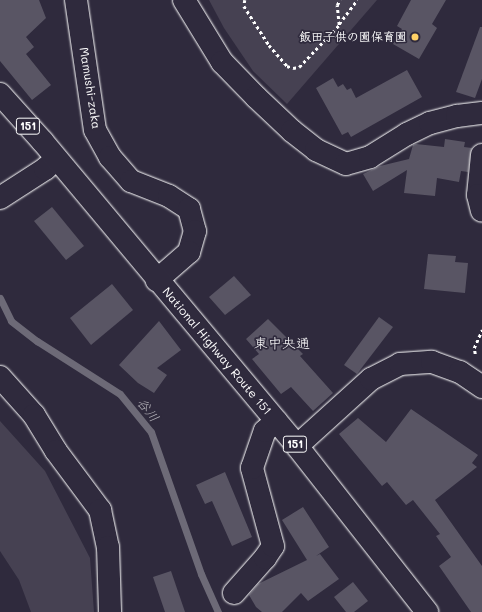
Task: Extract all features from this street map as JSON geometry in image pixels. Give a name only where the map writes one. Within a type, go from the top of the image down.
[{"type":"main road","name":"Mamushi-zaka","points":[[76,0],[95,130],[110,157],[131,181],[169,196],[189,209],[195,231],[189,252],[157,280]]},
{"type":"main road","points":[[184,0],[222,62],[256,97],[292,131],[316,150],[346,164],[370,157],[407,134],[430,123],[457,116],[482,113]]},
{"type":"main road","name":"National Highway Route 151","points":[[1,97],[56,159],[297,446],[428,612]]},
{"type":"main road","points":[[482,154],[478,194],[482,211]]},
{"type":"main road","points":[[0,198],[45,169],[56,159]]},
{"type":"main road","points":[[297,446],[370,379],[400,364],[432,362],[460,372],[482,387]]},
{"type":"main road","points":[[0,377],[34,415],[56,451],[100,510],[108,547],[110,612]]},
{"type":"main road","points":[[234,593],[273,546],[252,468],[265,431],[276,421]]},
{"type":"path","points":[[246,0],[244,6],[269,45],[287,66],[293,68],[299,67],[339,25],[357,0]]},
{"type":"path","points":[[339,25],[337,6],[340,0]]},
{"type":"path","points":[[479,357],[475,353],[474,348],[482,330]]},
{"type":"shaded area","points":[[209,0],[377,0],[287,104],[253,71],[224,28]]},
{"type":"shaded area","points":[[0,421],[45,471],[90,558],[94,612],[31,612],[19,580],[0,551]]},
{"type":"building","points":[[0,0],[39,0],[46,18],[26,37],[34,47],[26,54],[51,85],[32,100],[0,61]]},
{"type":"building","name":"飯田子供の園保育園","points":[[411,0],[446,0],[432,24],[437,28],[419,59],[393,44],[402,29],[397,26]]},
{"type":"building","points":[[480,27],[482,27],[482,79],[475,98],[456,92]]},
{"type":"building","points":[[407,70],[422,97],[351,137],[348,132],[342,135],[316,88],[333,78],[338,87],[343,84],[347,90],[351,88],[356,98]]},
{"type":"building","points":[[445,139],[465,142],[464,147],[472,148],[468,172],[461,171],[459,182],[437,178],[435,196],[404,193],[407,170],[373,191],[363,174],[380,166],[409,159],[413,145],[444,147]]},
{"type":"building","points":[[52,207],[84,246],[66,260],[34,221]]},
{"type":"building","points":[[428,254],[456,256],[455,262],[468,263],[465,293],[424,289]]},
{"type":"building","points":[[234,276],[251,295],[225,315],[209,297]]},
{"type":"building","points":[[112,284],[133,310],[91,345],[70,318]]},
{"type":"building","points":[[379,317],[393,327],[357,374],[344,365]]},
{"type":"building","points":[[268,319],[303,354],[300,356],[333,393],[313,411],[291,387],[281,394],[252,359],[259,354],[246,339]]},
{"type":"building","points":[[159,321],[181,350],[157,368],[167,375],[154,393],[138,383],[119,365]]},
{"type":"building","points":[[411,409],[478,455],[472,463],[477,467],[435,500],[482,566],[482,612],[471,612],[439,566],[451,557],[436,536],[440,534],[413,500],[406,505],[387,482],[382,486],[339,434],[358,418],[386,442]]},
{"type":"building","points":[[225,472],[252,537],[232,546],[212,501],[205,504],[196,485]]},
{"type":"building","points":[[303,507],[329,547],[316,556],[320,554],[339,579],[308,601],[301,593],[282,612],[262,612],[256,607],[249,595],[258,584],[307,560],[282,520]]},
{"type":"building","points":[[171,571],[185,612],[165,612],[153,577]]},
{"type":"building","points":[[353,582],[368,601],[354,612],[346,612],[334,597]]},
{"type":"waterway","name":"谷川","points":[[0,298],[11,321],[37,341],[120,394],[151,432],[201,574],[218,612]]},
{"type":"place","name":"飯田子供の園保育園","points":[[415,37]]},
{"type":"district","name":"東中央通","points":[[282,343]]}]
